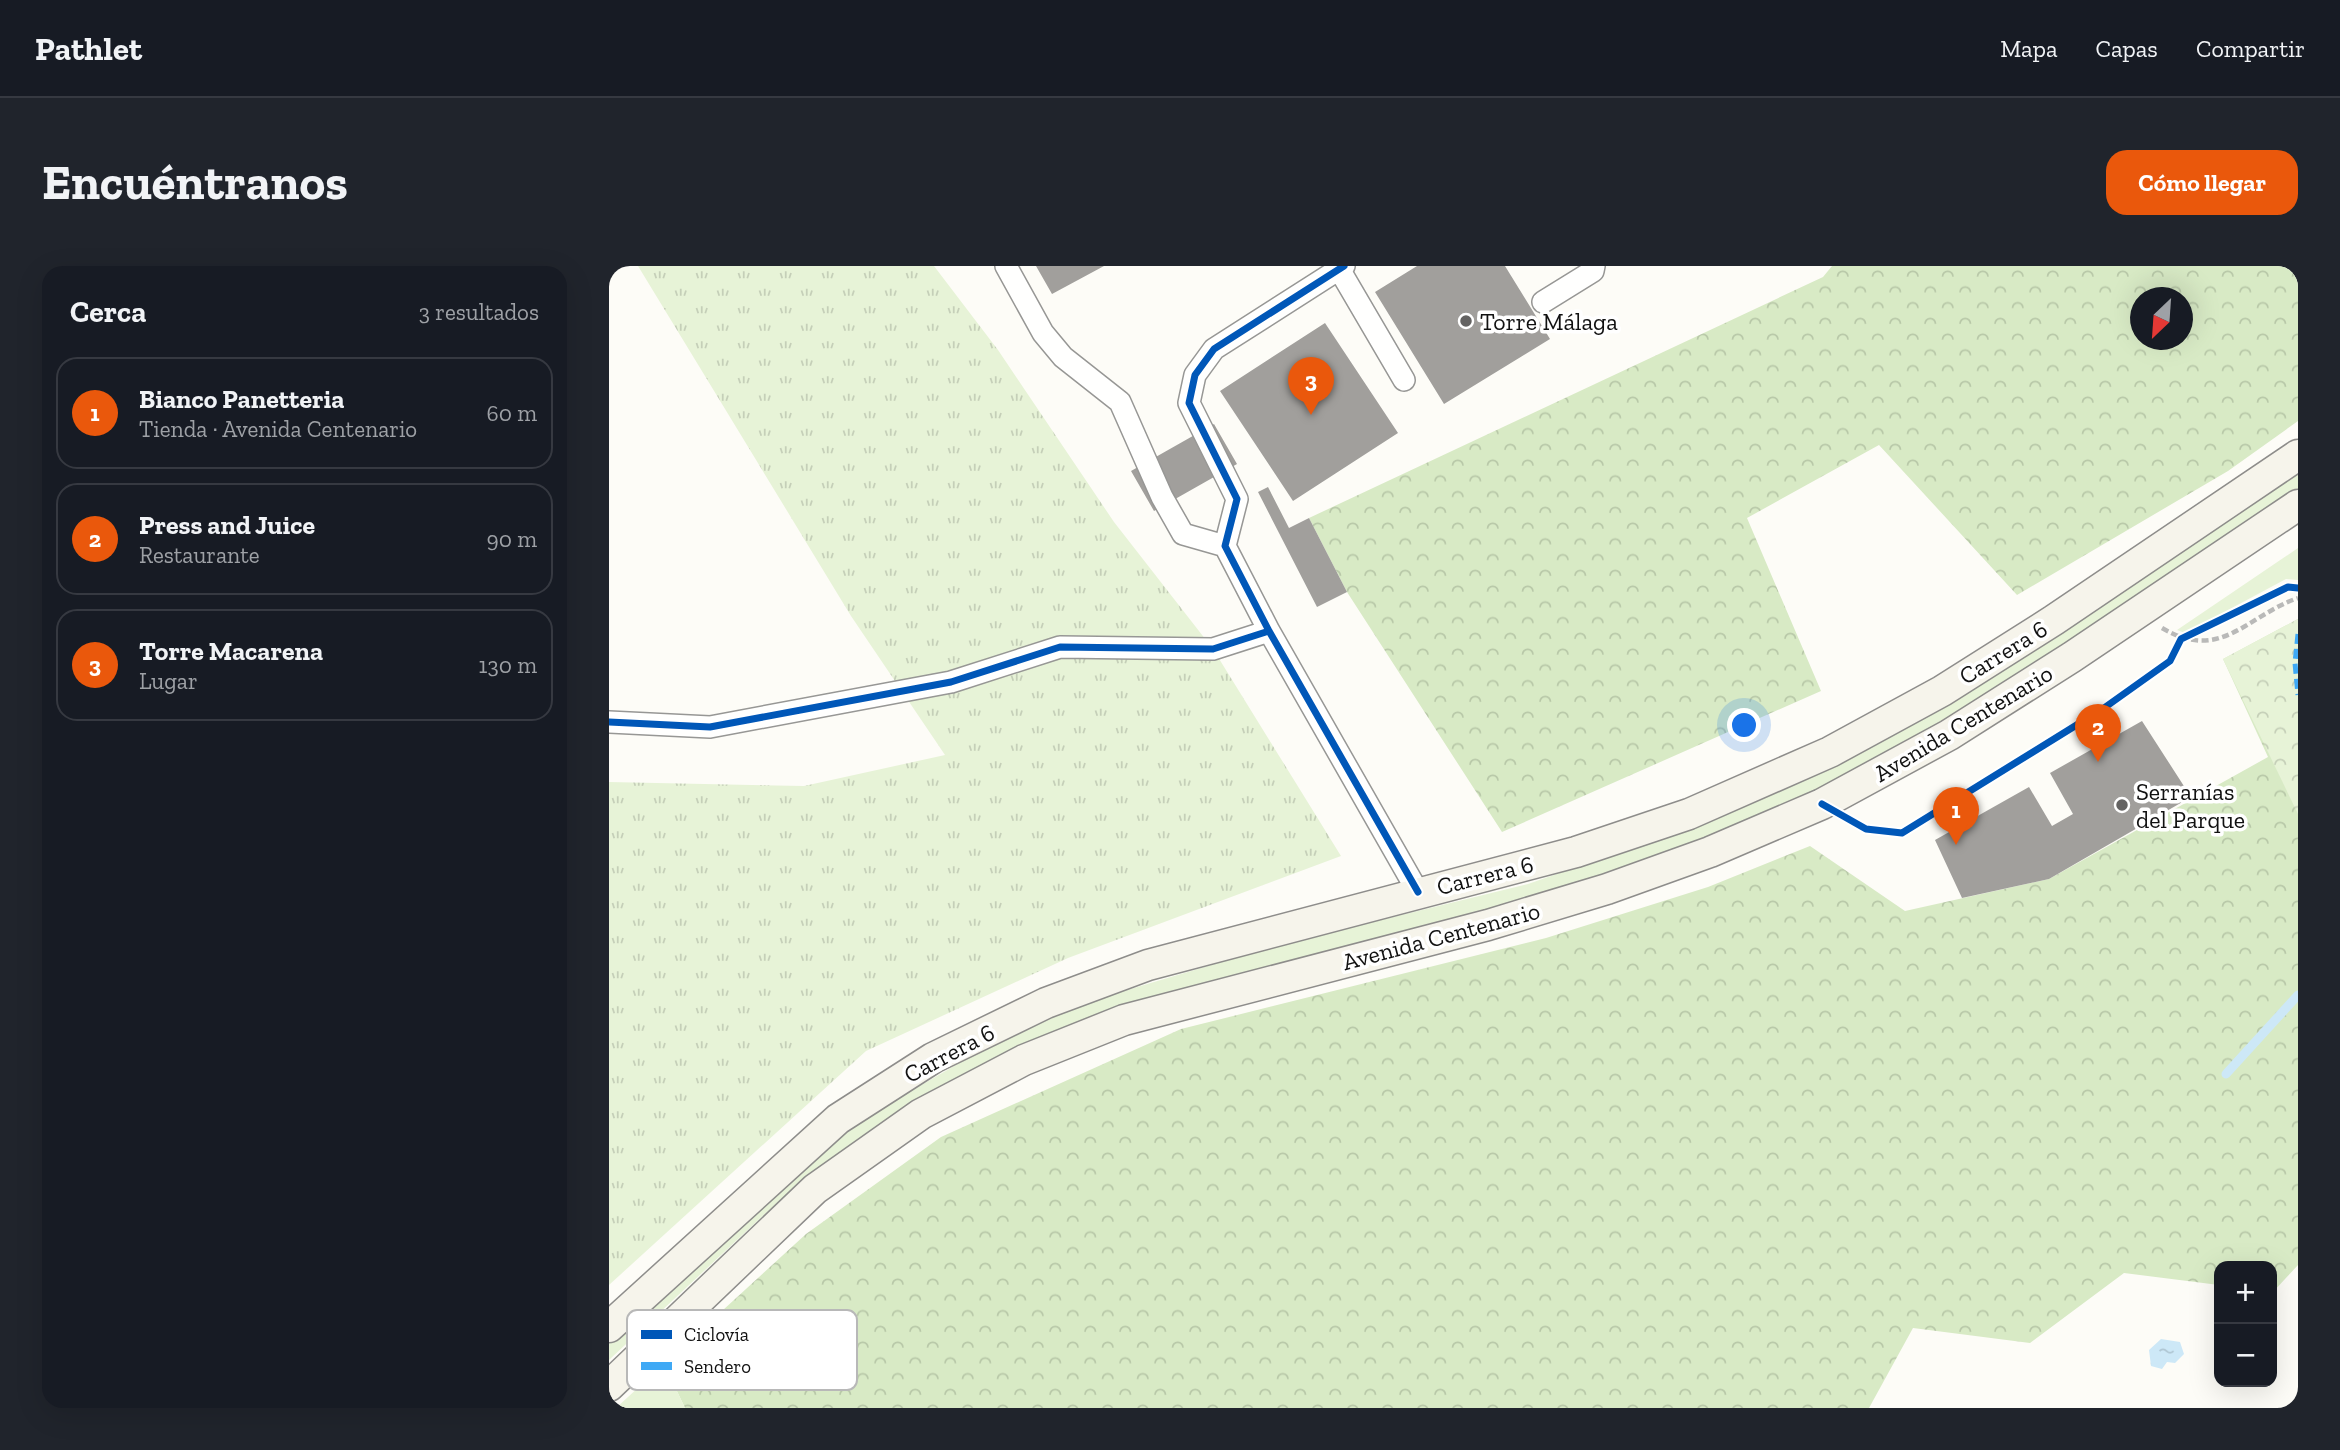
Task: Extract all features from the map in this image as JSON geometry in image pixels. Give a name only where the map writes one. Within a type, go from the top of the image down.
[{"type":"main road","name":"Carrera 6","points":[[628,1310],[838,1119],[933,1058],[1046,1003],[1147,965],[1576,852],[1664,823],[1830,752],[1942,691],[2054,620],[2298,455]]},
{"type":"main road","name":"Avenida Centenario","points":[[688,1310],[815,1189],[921,1114],[1024,1060],[1124,1020],[1488,925],[1607,889],[1710,852],[1840,796],[1949,734],[2138,613],[2298,505]]},
{"type":"main road","name":"Carrera 6","points":[[609,1327],[627,1311]]},
{"type":"main road","name":"Avenida Centenario","points":[[609,1386],[627,1369]]},
{"type":"street","points":[[1006,266],[1043,333],[1063,357],[1120,402],[1162,497],[1183,534],[1225,546]]},
{"type":"street","points":[[1543,302],[1593,271],[1594,266]]},
{"type":"street","points":[[1404,380],[1341,267],[1214,349],[1195,375],[1189,403],[1237,499],[1225,546],[1269,631],[1289,661],[1418,892]]},
{"type":"street","points":[[609,722],[710,727],[951,682],[1060,647],[1149,645],[1213,649],[1269,631]]},
{"type":"path","points":[[2138,613],[2181,639],[2201,643],[2223,637],[2298,598]]},
{"type":"path","points":[[2175,650],[2181,639],[2199,629]]},
{"type":"green space","points":[[638,266],[934,266],[998,350],[1114,522],[1213,649],[1341,856],[1068,958],[866,1051],[609,1285],[609,782],[804,786],[945,755],[851,616]]},
{"type":"green space","points":[[1832,266],[2298,266],[2298,421],[2228,471],[2017,595],[1879,445],[1747,518],[1821,691],[1502,832],[1347,592],[1309,518],[1823,277]]},
{"type":"green space","points":[[2298,471],[2298,491],[1919,744],[1675,856],[1528,906],[1283,965],[860,1141],[767,1212],[662,1310],[641,1310],[847,1128],[1013,1032],[1117,993],[1279,945],[1528,884],[1669,835]]},
{"type":"green space","points":[[2298,548],[2298,580],[2286,579],[2185,633],[2177,630]]},
{"type":"green space","points":[[2298,619],[2298,1265],[2277,1288],[2277,1261],[2214,1261],[2214,1284],[2124,1273],[2030,1343],[1913,1328],[1869,1408],[685,1408],[676,1390],[857,1390],[857,1310],[723,1310],[806,1234],[941,1137],[1181,1029],[1546,938],[1708,887],[1810,846],[1905,911],[2049,879],[2268,757],[2223,659]]},
{"type":"green space","points":[[2298,619],[2298,814],[2223,659]]},
{"type":"green space","points":[[627,1322],[627,1343],[609,1360],[609,1338]]},
{"type":"green space","points":[[636,1390],[676,1390],[685,1408],[616,1408]]},
{"type":"water","points":[[2161,1339],[2180,1342],[2184,1354],[2175,1363],[2167,1362],[2162,1369],[2151,1366],[2149,1350]]},
{"type":"building","points":[[1036,266],[1104,266],[1052,294]]},
{"type":"building","name":"Torre Málaga","points":[[1417,266],[1505,266],[1550,339],[1444,404],[1375,292]]},
{"type":"building","points":[[1325,323],[1398,433],[1293,501],[1220,391]]},
{"type":"building","points":[[1214,424],[1237,464],[1154,511],[1131,471]]},
{"type":"building","points":[[1268,487],[1289,528],[1309,518],[1347,592],[1317,607],[1258,492]]},
{"type":"building","name":"Serranías del Parque","points":[[2142,721],[2191,797],[2049,879],[1962,898],[1935,840],[2029,787],[2052,826],[2073,814],[2050,773]]},
{"type":"waterway","points":[[2226,1074],[2298,995]]},
{"type":"marked path","points":[[2298,634],[2295,663],[2298,695]]},
{"type":"cycle path","points":[[1344,266],[1214,349],[1195,375],[1189,403],[1237,499],[1225,546],[1269,631],[1418,892]]},
{"type":"cycle path","points":[[1822,804],[1866,829],[1902,833],[2104,708],[2170,661],[2181,639],[2288,587],[2298,588]]},
{"type":"cycle path","points":[[609,722],[710,727],[951,682],[1060,647],[1213,649],[1269,631]]},
{"type":"place","name":"Torre Málaga","points":[[1466,321]]},
{"type":"place","name":"Torre Macarena","points":[[1311,415]]},
{"type":"place","name":"Press and Juice","points":[[2098,762]]},
{"type":"place","name":"Serranías del Parque","points":[[2122,805]]},
{"type":"place","name":"Bianco Panetteria","points":[[1956,845]]}]
